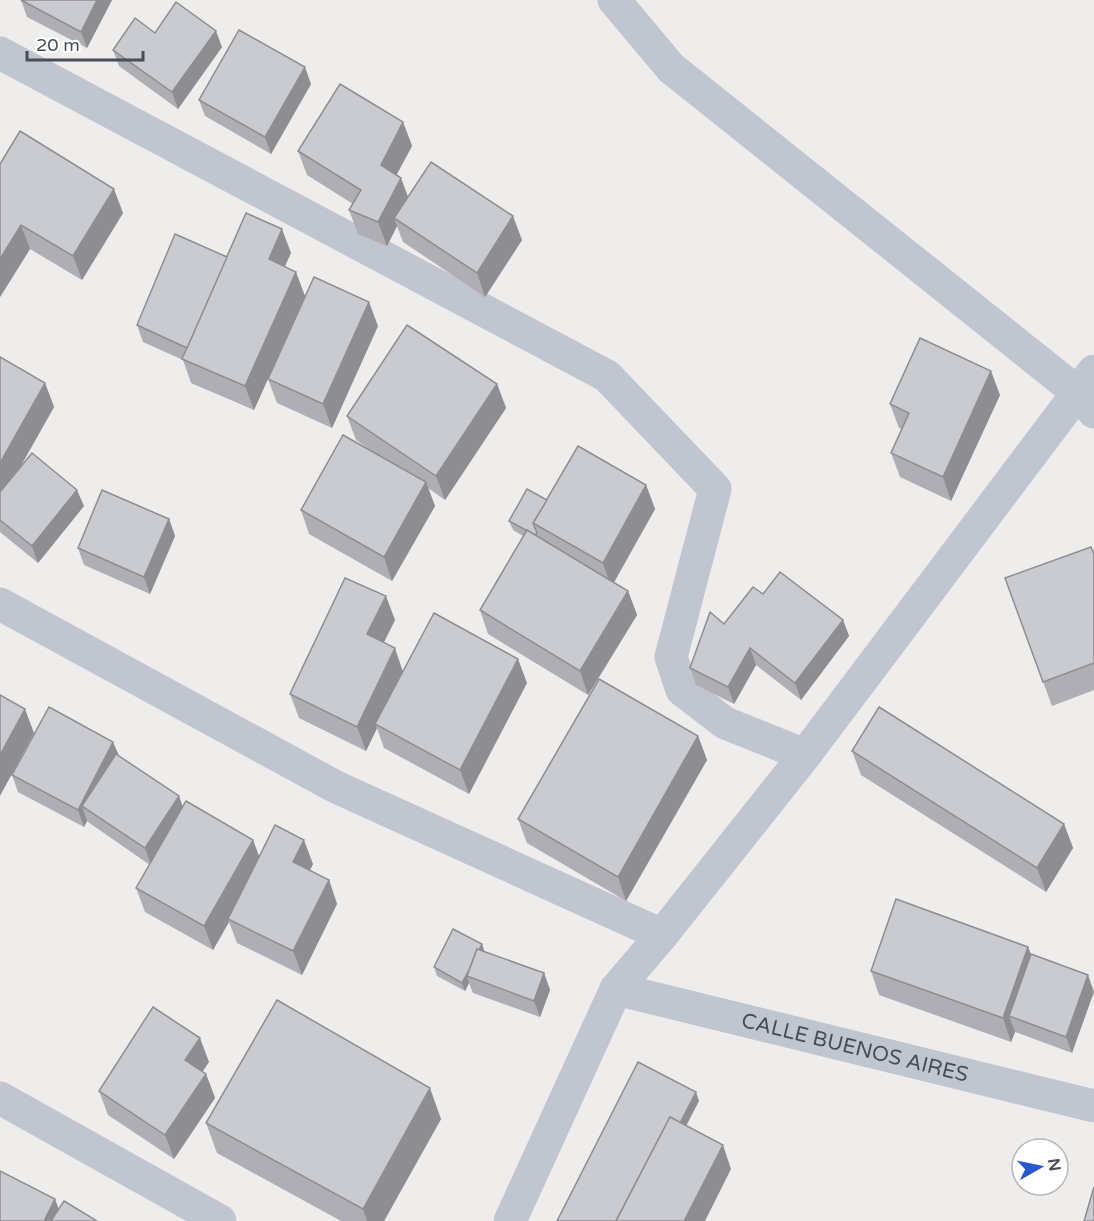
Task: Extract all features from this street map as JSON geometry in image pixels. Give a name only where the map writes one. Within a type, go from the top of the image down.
[{"type":"street","points":[[510,1221],[616,989],[805,755],[1088,391],[671,68],[614,0]]},
{"type":"street","points":[[0,53],[607,376],[715,489],[671,657],[682,690],[724,723],[805,755]]},
{"type":"street","points":[[0,604],[336,787],[662,934]]},
{"type":"street","name":"CALLE BUENOS AIRES","points":[[616,989],[1094,1106]]},
{"type":"street","points":[[0,1098],[220,1221]]},
{"type":"building","points":[[21,0],[97,0],[81,32]]},
{"type":"building","points":[[176,2],[216,31],[172,92],[113,50],[135,18],[155,33]]},
{"type":"building","points":[[239,30],[305,67],[265,137],[199,100]]},
{"type":"building","points":[[340,84],[403,122],[381,165],[401,178],[378,222],[349,210],[361,190],[298,151]]},
{"type":"building","points":[[20,131],[114,189],[73,256],[21,225],[0,259],[0,164]]},
{"type":"building","points":[[431,162],[513,216],[477,273],[394,218]]},
{"type":"building","points":[[246,213],[282,229],[269,259],[296,272],[245,386],[182,359]]},
{"type":"building","points":[[175,234],[227,257],[187,348],[137,325]]},
{"type":"building","points":[[314,277],[369,302],[323,404],[268,379]]},
{"type":"building","points":[[407,325],[497,384],[436,476],[347,416]]},
{"type":"building","points":[[920,338],[991,371],[943,477],[891,453],[909,413],[890,404]]},
{"type":"building","points":[[0,357],[45,383],[0,463]]},
{"type":"building","points":[[343,435],[426,482],[384,557],[301,510]]},
{"type":"building","points":[[578,446],[646,485],[603,563],[533,523]]},
{"type":"building","points":[[32,453],[77,490],[32,546],[0,520],[0,492]]},
{"type":"building","points":[[527,489],[547,500],[533,523],[537,533],[535,535],[509,521]]},
{"type":"building","points":[[102,490],[169,519],[144,577],[78,548]]},
{"type":"building","points":[[527,530],[628,591],[580,671],[480,610]]},
{"type":"building","points":[[1091,547],[1094,554],[1094,663],[1043,682],[1005,578]]},
{"type":"building","points":[[780,572],[843,620],[795,683],[750,648],[728,687],[690,668],[710,612],[724,624],[753,587],[763,594]]},
{"type":"building","points":[[345,578],[386,596],[367,634],[395,648],[357,727],[290,694]]},
{"type":"building","points":[[434,613],[518,659],[460,770],[375,724]]},
{"type":"building","points":[[599,679],[698,736],[618,877],[518,819]]},
{"type":"building","points":[[0,695],[25,709],[0,755]]},
{"type":"building","points":[[49,707],[113,742],[78,810],[12,775]]},
{"type":"building","points":[[879,707],[1064,824],[1037,868],[852,751]]},
{"type":"building","points":[[116,754],[179,796],[145,848],[82,806]]},
{"type":"building","points":[[186,801],[253,840],[204,926],[136,888]]},
{"type":"building","points":[[275,825],[304,840],[293,862],[329,880],[293,951],[228,919]]},
{"type":"building","points":[[896,899],[1028,947],[1003,1018],[871,971]]},
{"type":"building","points":[[453,929],[482,944],[479,950],[477,949],[462,983],[434,967]]},
{"type":"building","points":[[477,949],[544,973],[534,1001],[467,976]]},
{"type":"building","points":[[1031,954],[1088,975],[1066,1037],[1009,1016]]},
{"type":"building","points":[[277,1000],[430,1088],[363,1209],[206,1123]]},
{"type":"building","points":[[153,1007],[200,1038],[185,1060],[206,1074],[165,1135],[99,1091]]},
{"type":"building","points":[[638,1062],[696,1092],[680,1123],[670,1117],[616,1221],[557,1221]]},
{"type":"building","points":[[670,1117],[723,1145],[684,1221],[616,1221]]},
{"type":"building","points":[[0,1171],[55,1199],[44,1221],[0,1221]]},
{"type":"building","points":[[1094,1187],[1094,1221],[1084,1221]]},
{"type":"building","points":[[64,1201],[97,1221],[51,1221]]}]
